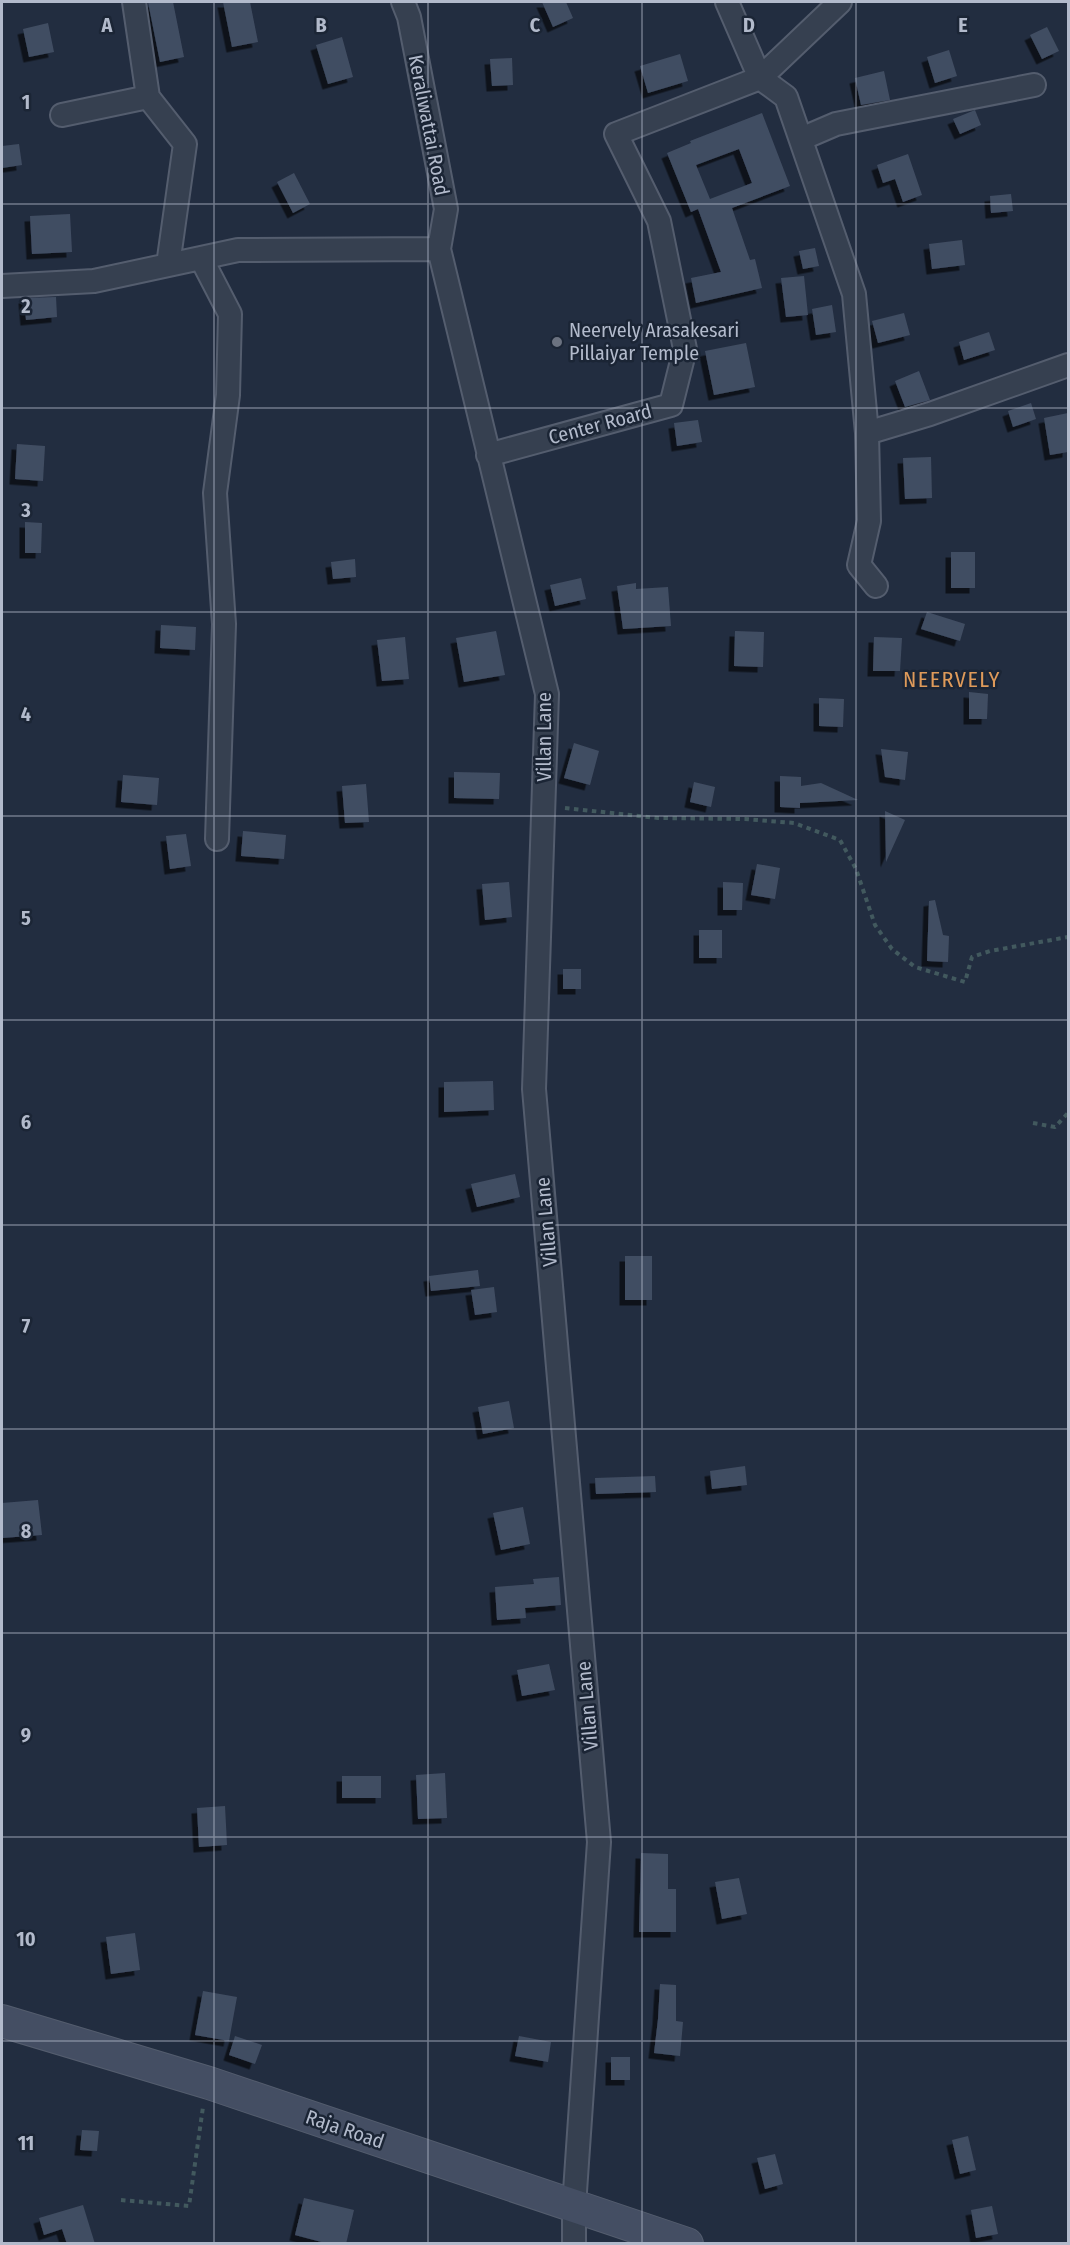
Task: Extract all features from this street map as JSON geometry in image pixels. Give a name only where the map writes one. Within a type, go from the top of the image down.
[{"type":"street","points":[[134,2],[148,97],[185,144],[168,265]]},
{"type":"street","name":"Keraliwattai Road","points":[[404,2],[409,17],[446,209],[439,249]]},
{"type":"street","points":[[728,2],[760,78],[786,97],[854,294],[867,433],[869,520],[859,565],[876,586]]},
{"type":"street","points":[[760,78],[840,2]]},
{"type":"street","name":"Center Roard","points":[[488,455],[671,405],[685,349],[659,221],[616,134],[760,78]]},
{"type":"street","points":[[801,139],[836,124],[1035,85]]},
{"type":"street","points":[[62,115],[148,97]]},
{"type":"street","points":[[2,286],[94,281],[238,250],[439,249]]},
{"type":"street","name":"Villan Lane","points":[[439,249],[547,694],[534,1089],[598,1842],[574,2206],[574,2244]]},
{"type":"street","points":[[201,258],[230,314],[228,395],[215,492],[224,624],[217,839]]},
{"type":"street","points":[[867,433],[930,414],[1068,365]]},
{"type":"street","name":"Raja Road","points":[[2,2021],[206,2082],[687,2244]]},
{"type":"path","points":[[543,807],[586,809],[658,818],[745,819],[794,823],[840,840],[856,869],[875,925],[892,949],[915,967],[965,981],[972,957],[990,951],[1068,937]]},
{"type":"path","points":[[1033,1123],[1055,1127],[1068,1113]]},
{"type":"path","points":[[121,2200],[189,2206],[206,2082]]},
{"type":"building","points":[[148,2],[173,2],[184,57],[160,62]]},
{"type":"building","points":[[223,2],[250,2],[258,42],[232,47]]},
{"type":"building","points":[[542,2],[566,2],[573,18],[553,27]]},
{"type":"building","points":[[48,23],[54,52],[29,57],[23,29]]},
{"type":"building","points":[[1047,27],[1059,51],[1042,59],[1030,35]]},
{"type":"building","points":[[342,37],[353,77],[328,84],[316,45]]},
{"type":"building","points":[[949,50],[957,76],[935,83],[927,57]]},
{"type":"building","points":[[680,54],[688,81],[648,93],[640,66]]},
{"type":"building","points":[[512,58],[513,85],[492,86],[490,59]]},
{"type":"building","points":[[884,71],[890,100],[861,105],[855,78]]},
{"type":"building","points":[[975,110],[981,125],[960,134],[953,119]]},
{"type":"building","points":[[762,113],[790,186],[732,208],[750,260],[755,259],[762,288],[696,303],[691,278],[721,272],[698,209],[691,212],[667,153],[691,143],[690,141]],"holes":[[[739,149],[752,183],[710,199],[696,165]]]},
{"type":"building","points":[[19,144],[22,165],[2,168],[2,146]]},
{"type":"building","points":[[908,154],[922,195],[903,202],[895,179],[883,183],[877,165]]},
{"type":"building","points":[[294,173],[310,204],[293,213],[277,182]]},
{"type":"building","points":[[1011,194],[1013,211],[991,213],[990,196]]},
{"type":"building","points":[[70,214],[72,252],[32,254],[30,216]]},
{"type":"building","points":[[962,240],[965,265],[932,269],[929,244]]},
{"type":"building","points":[[815,248],[819,266],[803,269],[799,251]]},
{"type":"building","points":[[804,276],[808,315],[786,317],[781,278]]},
{"type":"building","points":[[56,297],[57,317],[26,320],[24,298]]},
{"type":"building","points":[[832,305],[836,332],[816,335],[812,309]]},
{"type":"building","points":[[904,313],[910,335],[878,343],[872,321]]},
{"type":"building","points":[[989,332],[995,350],[964,360],[959,342]]},
{"type":"building","points":[[746,343],[755,387],[714,395],[705,351]]},
{"type":"building","points":[[919,371],[930,400],[905,407],[895,381]]},
{"type":"building","points":[[1031,403],[1036,419],[1013,427],[1008,411]]},
{"type":"building","points":[[1068,413],[1068,452],[1050,455],[1044,418]]},
{"type":"building","points":[[698,420],[702,442],[677,446],[674,423]]},
{"type":"building","points":[[17,444],[45,446],[43,481],[15,479]]},
{"type":"building","points":[[931,457],[932,498],[905,499],[903,458]]},
{"type":"building","points":[[25,522],[42,523],[41,553],[25,553]]},
{"type":"building","points":[[951,552],[975,552],[975,588],[951,588]]},
{"type":"building","points":[[355,559],[356,577],[333,579],[331,562]]},
{"type":"building","points":[[581,578],[586,599],[555,606],[550,585]]},
{"type":"building","points":[[636,583],[636,589],[668,587],[671,626],[623,629],[617,586]]},
{"type":"building","points":[[927,612],[965,624],[960,641],[921,629]]},
{"type":"building","points":[[161,625],[196,627],[195,650],[160,648]]},
{"type":"building","points":[[496,631],[505,675],[464,682],[456,638]]},
{"type":"building","points":[[735,631],[764,632],[763,667],[734,666]]},
{"type":"building","points":[[405,637],[409,679],[382,681],[377,640]]},
{"type":"building","points":[[874,637],[902,638],[900,671],[873,671]]},
{"type":"building","points":[[969,692],[988,694],[987,719],[969,719]]},
{"type":"building","points":[[819,698],[844,699],[843,727],[819,726]]},
{"type":"building","points":[[574,743],[599,751],[590,785],[564,778]]},
{"type":"building","points":[[881,749],[908,752],[905,780],[885,777]]},
{"type":"building","points":[[454,772],[500,773],[499,799],[454,798]]},
{"type":"building","points":[[123,775],[159,778],[157,805],[121,802]]},
{"type":"building","points":[[780,776],[801,777],[801,786],[821,783],[858,800],[800,803],[800,808],[780,807]]},
{"type":"building","points":[[694,782],[715,787],[711,807],[690,802]]},
{"type":"building","points":[[366,784],[369,822],[345,823],[342,786]]},
{"type":"building","points":[[885,811],[905,820],[886,862]]},
{"type":"building","points":[[243,831],[286,835],[284,859],[241,856]]},
{"type":"building","points":[[186,834],[191,866],[170,869],[166,836]]},
{"type":"building","points":[[757,864],[780,868],[775,899],[751,895]]},
{"type":"building","points":[[509,882],[512,917],[485,920],[482,884]]},
{"type":"building","points":[[723,882],[743,883],[742,910],[723,910]]},
{"type":"building","points":[[935,900],[943,935],[949,936],[948,962],[927,961],[929,901]]},
{"type":"building","points":[[699,930],[722,930],[722,958],[699,958]]},
{"type":"building","points":[[563,969],[581,969],[581,989],[563,989]]},
{"type":"building","points":[[493,1081],[494,1110],[444,1112],[444,1082]]},
{"type":"building","points":[[515,1174],[520,1197],[477,1207],[471,1184]]},
{"type":"building","points":[[625,1256],[652,1256],[652,1300],[625,1300]]},
{"type":"building","points":[[478,1270],[480,1286],[431,1291],[429,1276]]},
{"type":"building","points":[[494,1287],[497,1312],[475,1315],[471,1290]]},
{"type":"building","points":[[509,1401],[514,1428],[483,1434],[478,1407]]},
{"type":"building","points":[[745,1466],[747,1485],[712,1489],[710,1471]]},
{"type":"building","points":[[655,1476],[656,1492],[596,1494],[595,1478]]},
{"type":"building","points":[[38,1500],[42,1535],[2,1538],[2,1503]]},
{"type":"building","points":[[523,1507],[530,1544],[501,1550],[493,1513]]},
{"type":"building","points":[[559,1577],[561,1605],[525,1608],[526,1618],[497,1620],[495,1587],[534,1584],[533,1579]]},
{"type":"building","points":[[549,1664],[555,1690],[522,1696],[517,1670]]},
{"type":"building","points":[[445,1773],[447,1818],[418,1819],[416,1775]]},
{"type":"building","points":[[342,1776],[381,1776],[381,1798],[342,1798]]},
{"type":"building","points":[[225,1806],[227,1845],[199,1847],[197,1808]]},
{"type":"building","points":[[641,1853],[668,1854],[668,1889],[676,1889],[676,1932],[639,1932]]},
{"type":"building","points":[[739,1878],[747,1914],[722,1919],[715,1882]]},
{"type":"building","points":[[135,1933],[140,1970],[111,1974],[106,1937]]},
{"type":"building","points":[[660,1984],[676,1985],[676,2021],[683,2022],[680,2056],[654,2053]]},
{"type":"building","points":[[203,1991],[237,1997],[229,2041],[195,2035]]},
{"type":"building","points":[[235,2036],[262,2045],[255,2064],[229,2055]]},
{"type":"building","points":[[519,2036],[551,2042],[548,2062],[515,2056]]},
{"type":"building","points":[[611,2057],[630,2057],[630,2080],[611,2080]]},
{"type":"building","points":[[82,2130],[99,2131],[97,2151],[80,2150]]},
{"type":"building","points":[[968,2136],[976,2170],[960,2174],[952,2140]]},
{"type":"building","points":[[775,2154],[783,2184],[765,2189],[757,2158]]},
{"type":"building","points":[[304,2198],[354,2210],[346,2244],[329,2244],[295,2235]]},
{"type":"building","points":[[83,2205],[95,2244],[67,2244],[62,2229],[44,2235],[39,2218]]},
{"type":"building","points":[[992,2206],[998,2234],[976,2238],[971,2210]]},
{"type":"place","name":"Neervely Arasakesari Pillaiyar Temple","points":[[557,342]]},
{"type":"district","name":"NEERVELY","points":[[952,679]]}]
